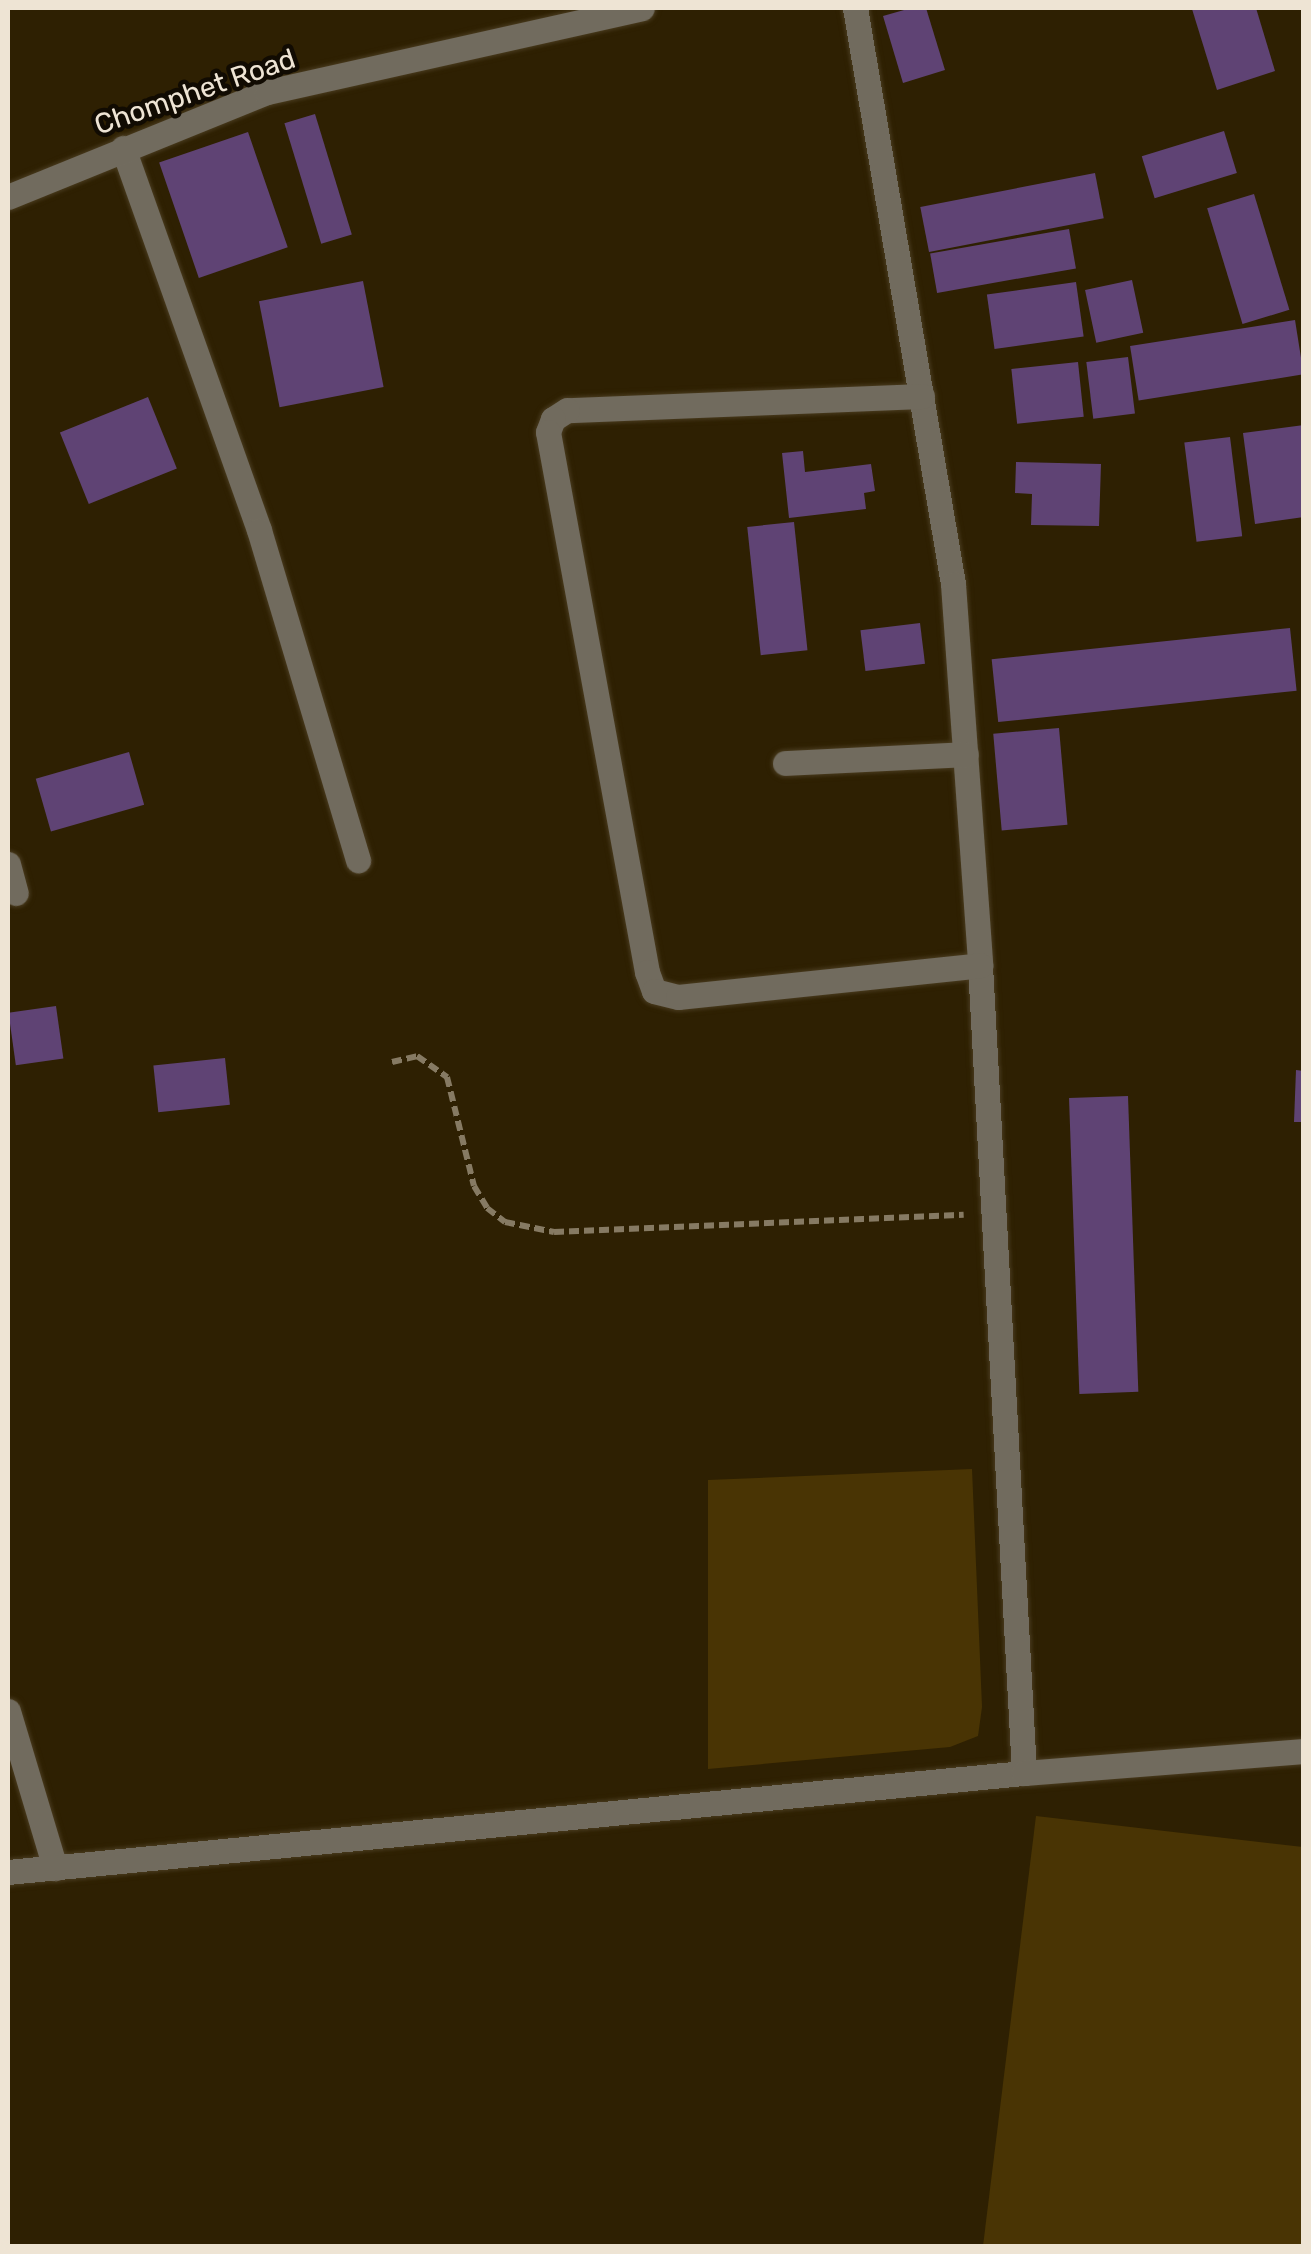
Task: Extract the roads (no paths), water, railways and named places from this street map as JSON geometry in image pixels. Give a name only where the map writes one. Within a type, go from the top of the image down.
[{"type":"street","name":"Chomphet Road","points":[[8,197],[267,92],[642,8]]},
{"type":"street","points":[[854,8],[954,584],[980,965],[1024,1773]]},
{"type":"street","points":[[123,148],[259,530],[358,860]]},
{"type":"street","points":[[922,396],[567,410],[553,419],[548,432],[647,972],[654,991],[678,997],[980,965]]},
{"type":"street","points":[[785,763],[966,754]]},
{"type":"street","points":[[8,864],[16,893]]},
{"type":"street","points":[[8,1711],[55,1868]]},
{"type":"street","points":[[8,1872],[1024,1773],[1304,1751]]}]
